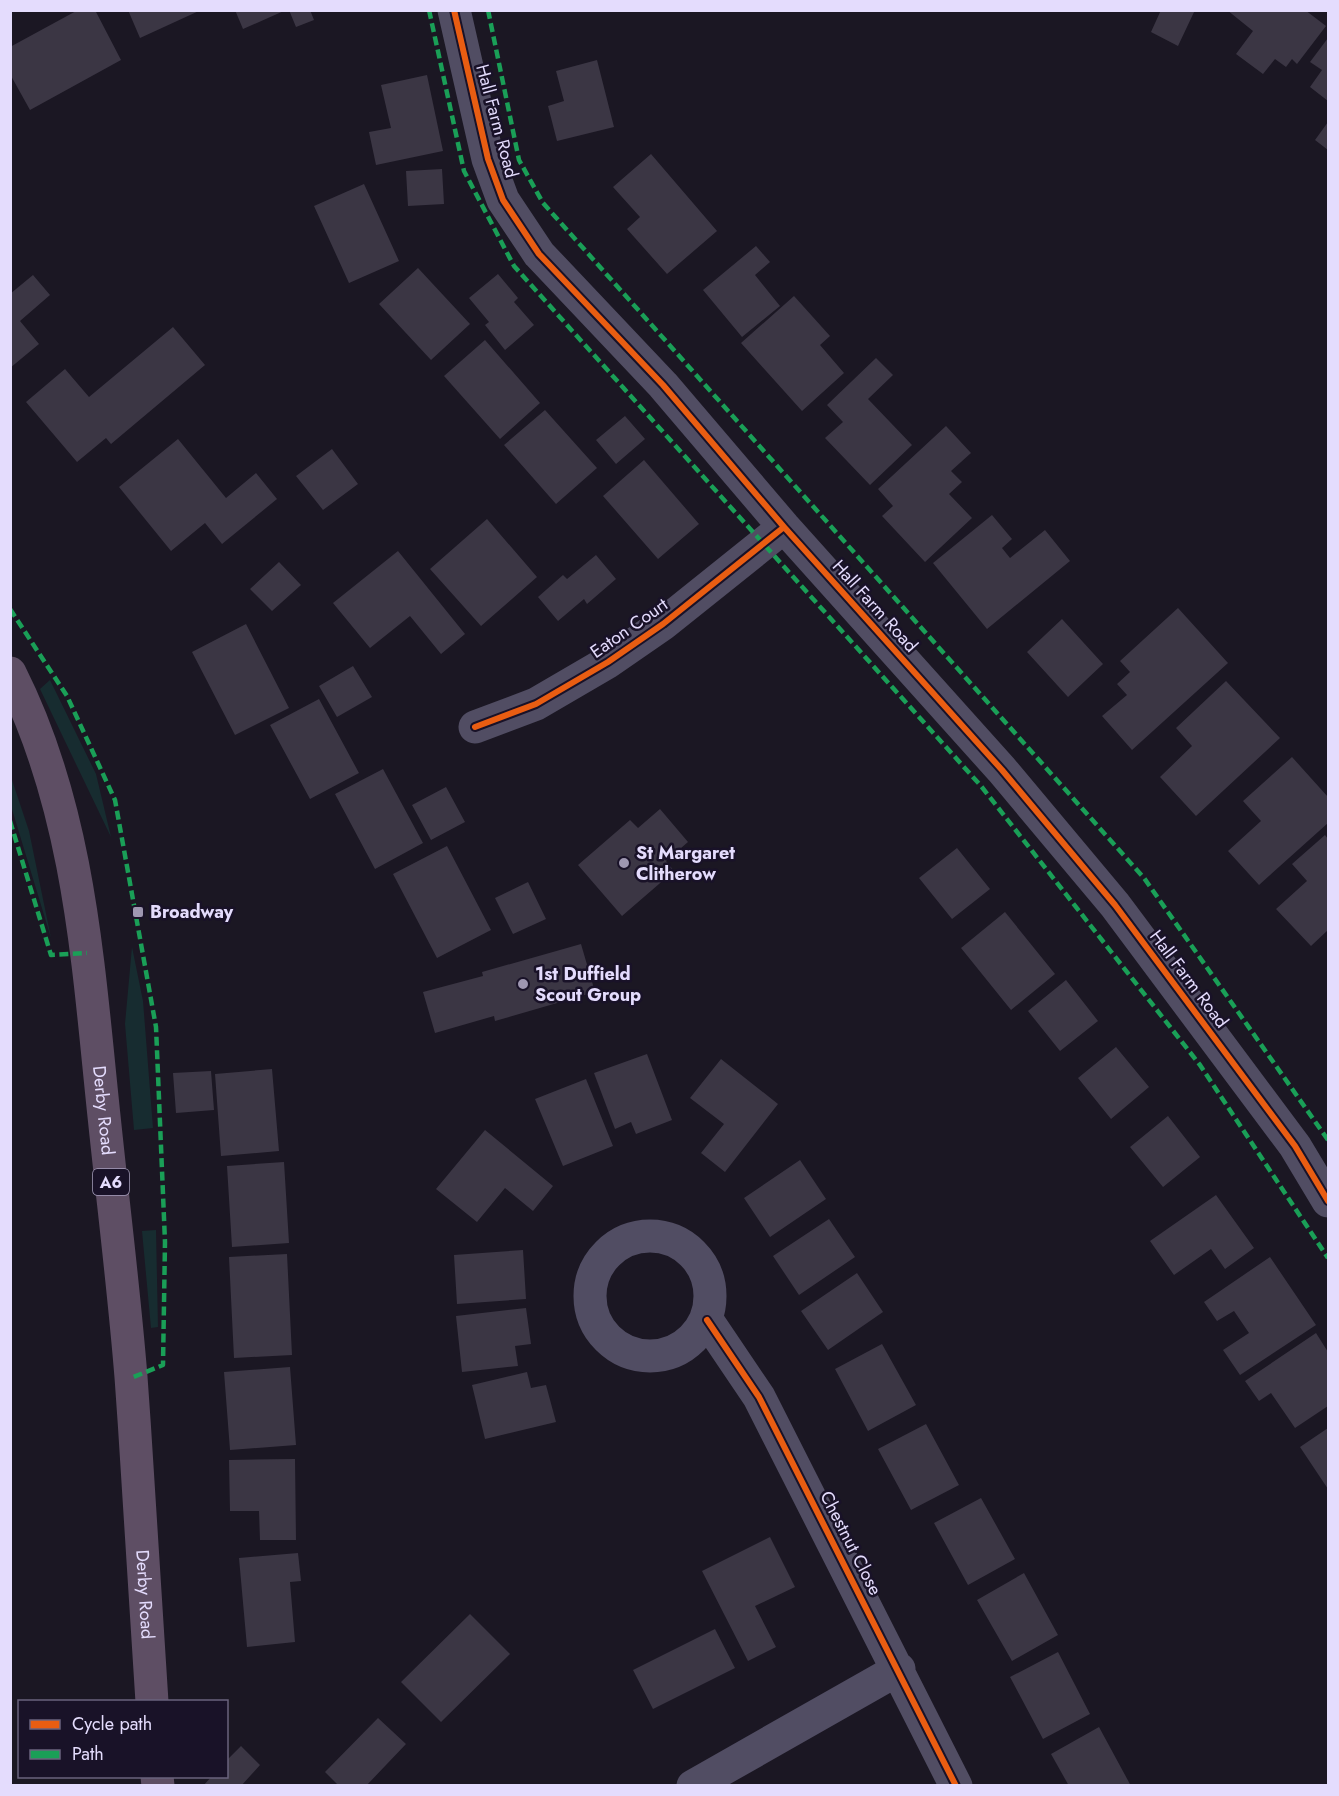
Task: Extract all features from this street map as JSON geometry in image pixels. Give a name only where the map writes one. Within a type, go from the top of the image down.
[{"type":"highway","name":"Derby Road","points":[[10,673],[40,742],[59,797],[74,860],[87,953],[131,1378],[152,1700]]},
{"type":"street","name":"Hall Farm Road","points":[[454,10],[488,159],[503,200],[539,254],[663,385],[784,527],[1002,770],[1115,905],[1295,1146],[1329,1201]]},
{"type":"street","name":"Eaton Court","points":[[475,727],[536,704],[608,662],[663,624],[784,527]]},
{"type":"street","name":"Chestnut Close","points":[[706,1320],[759,1397],[956,1785]]},
{"type":"street","points":[[693,1785],[899,1669]]},
{"type":"green space","points":[[50,680],[96,774],[111,837],[40,689]]},
{"type":"green space","points":[[11,777],[29,831],[51,938],[11,806]]},
{"type":"green space","points":[[132,947],[143,1001],[153,1128],[134,1130],[125,1024]]},
{"type":"green space","points":[[156,1230],[158,1327],[151,1328],[142,1231]]},
{"type":"building","points":[[78,10],[95,10],[121,60],[30,110],[10,74],[10,47]]},
{"type":"building","points":[[128,10],[201,10],[140,38]]},
{"type":"building","points":[[235,10],[286,10],[243,29]]},
{"type":"building","points":[[289,10],[310,10],[314,20],[296,27]]},
{"type":"building","points":[[1161,10],[1195,10],[1178,46],[1151,32]]},
{"type":"building","points":[[1227,10],[1305,10],[1326,26],[1297,64],[1292,59],[1286,67],[1275,59],[1263,74],[1236,54],[1253,31]]},
{"type":"building","points":[[1328,38],[1328,101],[1310,87],[1322,70],[1310,62]]},
{"type":"building","points":[[597,60],[614,127],[557,141],[548,106],[564,101],[556,71]]},
{"type":"building","points":[[427,75],[443,151],[376,165],[369,132],[391,128],[381,85]]},
{"type":"building","points":[[1328,122],[1328,150],[1315,140]]},
{"type":"building","points":[[651,154],[717,231],[667,274],[627,229],[640,217],[613,187]]},
{"type":"building","points":[[442,169],[444,204],[408,206],[406,171]]},
{"type":"building","points":[[364,184],[399,261],[349,283],[314,206]]},
{"type":"building","points":[[756,246],[770,262],[755,275],[780,306],[742,337],[703,290]]},
{"type":"building","points":[[418,268],[470,324],[431,360],[379,304]]},
{"type":"building","points":[[498,274],[518,298],[514,302],[534,325],[505,350],[485,325],[489,322],[469,298]]},
{"type":"building","points":[[33,275],[50,295],[20,321],[39,344],[10,368],[10,294]]},
{"type":"building","points":[[794,296],[830,336],[820,345],[844,373],[802,411],[741,343]]},
{"type":"building","points":[[173,327],[205,365],[111,444],[106,438],[77,462],[26,402],[65,369],[89,397]]},
{"type":"building","points":[[485,340],[540,403],[500,439],[444,376]]},
{"type":"building","points":[[876,358],[893,375],[868,399],[912,445],[870,485],[825,438],[843,422],[827,405]]},
{"type":"building","points":[[545,410],[597,468],[556,504],[504,445]]},
{"type":"building","points":[[625,416],[645,439],[616,464],[596,440]]},
{"type":"building","points":[[946,426],[971,453],[951,471],[962,482],[949,494],[972,518],[925,562],[882,516],[893,506],[878,489]]},
{"type":"building","points":[[178,439],[226,498],[256,473],[277,499],[222,544],[205,523],[171,551],[119,487]]},
{"type":"building","points":[[332,449],[358,484],[323,510],[296,476]]},
{"type":"building","points":[[644,460],[699,524],[658,559],[603,496]]},
{"type":"building","points":[[992,515],[1012,539],[1002,548],[1010,558],[1045,530],[1070,561],[987,629],[933,563]]},
{"type":"building","points":[[487,519],[537,577],[481,626],[430,569]]},
{"type":"building","points":[[398,551],[465,634],[441,654],[410,616],[370,648],[333,603]]},
{"type":"building","points":[[596,555],[616,579],[587,604],[584,599],[558,621],[538,597],[563,575],[567,579]]},
{"type":"building","points":[[279,562],[301,585],[272,611],[250,589]]},
{"type":"building","points":[[1178,608],[1228,663],[1132,750],[1102,716],[1127,695],[1117,684],[1130,672],[1120,661]]},
{"type":"building","points":[[1062,619],[1103,664],[1068,697],[1027,652]]},
{"type":"building","points":[[246,624],[289,708],[235,735],[192,652]]},
{"type":"building","points":[[353,666],[372,697],[337,717],[319,686]]},
{"type":"building","points":[[1226,681],[1280,738],[1196,816],[1160,777],[1192,746],[1176,728]]},
{"type":"building","points":[[319,699],[359,773],[310,799],[270,725]]},
{"type":"building","points":[[1292,757],[1328,797],[1328,823],[1259,885],[1228,851],[1261,821],[1243,801]]},
{"type":"building","points":[[383,769],[423,843],[375,869],[335,794]]},
{"type":"building","points":[[446,787],[465,822],[431,840],[412,805]]},
{"type":"building","name":"St Margaret Clitherow","points":[[660,809],[688,842],[666,861],[674,871],[622,916],[578,865],[630,820],[638,828]]},
{"type":"building","points":[[1325,835],[1328,839],[1328,930],[1311,946],[1276,909],[1307,881],[1292,864]]},
{"type":"building","points":[[447,846],[491,930],[437,958],[393,874]]},
{"type":"building","points":[[957,848],[990,889],[952,919],[919,878]]},
{"type":"building","points":[[528,882],[546,919],[513,934],[495,898]]},
{"type":"building","points":[[1005,912],[1055,974],[1011,1010],[961,948]]},
{"type":"building","name":"1st Duffield Scout Group","points":[[581,944],[595,992],[495,1021],[494,1016],[435,1033],[423,992],[483,976],[482,972]]},
{"type":"building","points":[[1066,980],[1098,1021],[1060,1051],[1028,1011]]},
{"type":"building","points":[[1116,1047],[1149,1087],[1111,1119],[1078,1078]]},
{"type":"building","points":[[647,1054],[672,1120],[636,1134],[631,1122],[615,1129],[594,1073]]},
{"type":"building","points":[[721,1059],[778,1104],[725,1172],[701,1153],[724,1124],[690,1098]]},
{"type":"building","points":[[272,1069],[279,1151],[221,1156],[215,1074]]},
{"type":"building","points":[[211,1071],[214,1110],[176,1113],[173,1073]]},
{"type":"building","points":[[586,1079],[613,1146],[563,1166],[535,1099]]},
{"type":"building","points":[[1168,1116],[1200,1157],[1163,1187],[1130,1147]]},
{"type":"building","points":[[485,1130],[553,1186],[533,1211],[505,1188],[477,1222],[436,1189]]},
{"type":"building","points":[[800,1160],[826,1199],[770,1237],[744,1198]]},
{"type":"building","points":[[284,1162],[289,1243],[232,1247],[227,1166]]},
{"type":"building","points":[[1216,1195],[1254,1248],[1225,1269],[1211,1249],[1174,1275],[1150,1241]]},
{"type":"building","points":[[829,1219],[855,1257],[799,1295],[773,1256]]},
{"type":"building","points":[[523,1250],[526,1299],[457,1304],[454,1255]]},
{"type":"building","points":[[287,1254],[292,1355],[234,1358],[229,1257]]},
{"type":"building","points":[[1270,1257],[1316,1325],[1240,1375],[1223,1350],[1249,1333],[1234,1311],[1217,1321],[1204,1302]]},
{"type":"building","points":[[857,1273],[883,1312],[828,1350],[801,1311]]},
{"type":"building","points":[[526,1308],[531,1344],[515,1346],[518,1366],[462,1372],[456,1316]]},
{"type":"building","points":[[1316,1333],[1328,1352],[1328,1406],[1295,1428],[1271,1393],[1259,1401],[1245,1381]]},
{"type":"building","points":[[882,1344],[916,1405],[868,1431],[835,1369]]},
{"type":"building","points":[[290,1367],[296,1445],[230,1450],[224,1372]]},
{"type":"building","points":[[527,1372],[531,1388],[546,1385],[556,1422],[485,1439],[472,1385]]},
{"type":"building","points":[[926,1424],[959,1485],[911,1510],[878,1449]]},
{"type":"building","points":[[1328,1428],[1328,1489],[1300,1447]]},
{"type":"building","points":[[295,1459],[296,1540],[260,1540],[259,1511],[230,1511],[229,1460]]},
{"type":"building","points":[[981,1498],[1015,1559],[968,1585],[934,1523]]},
{"type":"building","points":[[770,1537],[795,1587],[755,1606],[776,1647],[748,1661],[702,1571]]},
{"type":"building","points":[[298,1553],[301,1581],[290,1582],[295,1642],[247,1647],[239,1558]]},
{"type":"building","points":[[1024,1573],[1058,1635],[1012,1661],[977,1600]]},
{"type":"building","points":[[470,1614],[510,1654],[441,1722],[401,1682]]},
{"type":"building","points":[[715,1629],[735,1668],[653,1709],[633,1670]]},
{"type":"building","points":[[1058,1652],[1090,1714],[1043,1739],[1010,1677]]},
{"type":"building","points":[[378,1718],[406,1744],[366,1786],[339,1786],[325,1772]]},
{"type":"building","points":[[1099,1727],[1131,1786],[1069,1786],[1051,1754]]},
{"type":"building","points":[[241,1746],[260,1765],[241,1786],[203,1786],[210,1778],[228,1778],[228,1759]]},
{"type":"marked path","points":[[429,10],[464,171],[514,266],[981,786],[1200,1065],[1328,1258]]},
{"type":"marked path","points":[[488,10],[519,160],[543,203],[1144,878],[1328,1140]]},
{"type":"marked path","points":[[10,609],[67,696],[115,800],[156,1027],[165,1242],[163,1365],[131,1378]]},
{"type":"marked path","points":[[10,821],[51,955],[87,953]]},
{"type":"cycle path","points":[[454,10],[488,159],[503,200],[539,254],[663,385],[784,527],[1002,770],[1115,905],[1295,1146],[1328,1201]]},
{"type":"cycle path","points":[[475,727],[536,704],[608,662],[663,624],[784,527]]},
{"type":"cycle path","points":[[707,1320],[759,1397],[956,1786]]},
{"type":"place","name":"St Margaret Clitherow","points":[[624,863]]},
{"type":"place","name":"Broadway","points":[[138,912]]},
{"type":"place","name":"1st Duffield Scout Group","points":[[523,984]]}]
